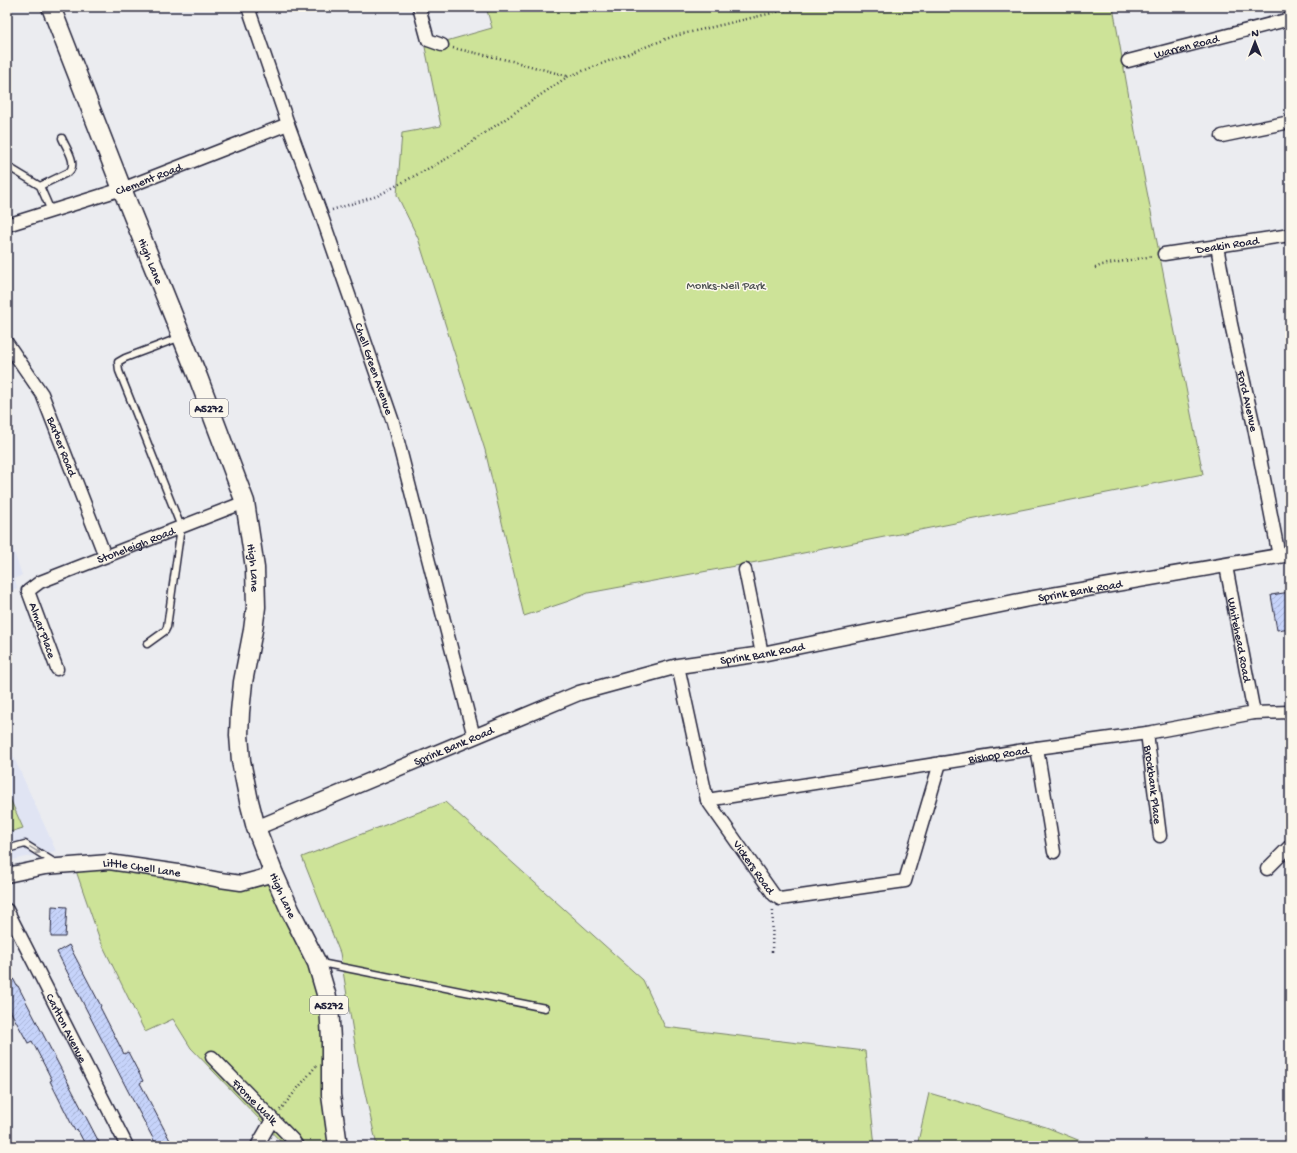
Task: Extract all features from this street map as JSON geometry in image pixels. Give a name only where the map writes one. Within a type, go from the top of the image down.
[{"type":"main road","name":"High Lane","points":[[51,7],[182,337],[245,502],[255,568],[256,607],[243,682],[240,712],[239,735],[241,761],[256,828],[290,910],[317,963],[329,1004],[331,1095],[338,1146]]},
{"type":"street","name":"Chell Green Avenue","points":[[248,7],[393,422],[474,737]]},
{"type":"street","points":[[419,7],[428,40],[442,45]]},
{"type":"street","name":"Warren Road","points":[[1128,61],[1290,19]]},
{"type":"street","points":[[1222,136],[1290,122]]},
{"type":"street","name":"Clement Road","points":[[7,225],[122,189],[288,124]]},
{"type":"street","name":"Deakin Road","points":[[1164,254],[1290,235]]},
{"type":"street","name":"Ford Avenue","points":[[1217,246],[1231,324],[1285,555]]},
{"type":"street","name":"Barber Road","points":[[7,343],[42,394],[105,556]]},
{"type":"street","name":"Stoneleigh Road","points":[[28,591],[40,582],[245,502]]},
{"type":"street","name":"Sprink Bank Road","points":[[256,828],[579,692],[678,666],[762,654],[1029,599],[1285,555]]},
{"type":"street","name":"Whitehead Road","points":[[1226,566],[1254,713]]},
{"type":"street","points":[[745,570],[762,654]]},
{"type":"street","name":"Almar Place","points":[[28,591],[57,669]]},
{"type":"street","name":"Vickers Road","points":[[678,666],[707,800],[774,895],[780,899],[905,881],[940,763]]},
{"type":"street","name":"Bishop Road","points":[[707,800],[1037,748],[1147,733],[1254,713],[1290,712]]},
{"type":"street","name":"Brockbank Place","points":[[1147,733],[1160,836]]},
{"type":"street","points":[[1037,748],[1054,852]]},
{"type":"street","points":[[1267,869],[1290,846]]},
{"type":"street","name":"Little Chell Lane","points":[[7,875],[45,867],[109,862],[186,873],[241,883],[274,874]]},
{"type":"street","name":"Carlton Avenue","points":[[7,910],[127,1146]]},
{"type":"street","name":"Frome Walk","points":[[212,1057],[293,1140],[297,1146]]},
{"type":"street","points":[[257,1146],[272,1120]]},
{"type":"lane","points":[[40,186],[72,170],[73,161],[62,138]]},
{"type":"lane","points":[[7,166],[40,186],[51,211]]},
{"type":"lane","points":[[147,644],[165,632],[167,628],[181,527],[118,366],[121,360],[125,358],[182,337]]},
{"type":"lane","points":[[7,849],[25,844],[61,866]]},
{"type":"lane","points":[[317,963],[545,1008]]},
{"type":"path","points":[[321,214],[377,196],[448,158],[507,119],[567,76],[674,36],[798,7]]},
{"type":"path","points":[[442,45],[512,61],[567,76]]},
{"type":"path","points":[[1094,268],[1102,265],[1164,254]]},
{"type":"path","points":[[772,952],[774,895]]},
{"type":"path","points":[[272,1120],[322,1060],[331,1055]]},
{"type":"shaded area","points":[[7,532],[22,575],[15,579],[17,588],[7,592]]},
{"type":"shaded area","points":[[7,742],[56,851],[7,861]]},
{"type":"green space","name":"Monks-Neil Park","points":[[486,7],[1113,7],[1135,131],[1203,474],[773,559],[588,593],[524,616],[485,450],[418,238],[397,195],[402,133],[441,126],[425,47],[492,28]]},
{"type":"green space","points":[[7,792],[23,828],[7,833]]},
{"type":"green space","points":[[445,802],[643,980],[665,1027],[865,1051],[875,1146],[377,1146],[358,1062],[340,953],[302,857]]},
{"type":"green space","points":[[74,865],[220,880],[274,874],[317,963],[339,1146],[285,1146],[191,1048],[173,1019],[145,1032],[100,940]]},
{"type":"green space","points":[[929,1093],[1046,1127],[1093,1146],[917,1146]]},
{"type":"building","points":[[1290,592],[1290,628],[1277,630],[1271,595]]},
{"type":"building","points":[[52,906],[67,907],[65,937],[51,937]]},
{"type":"building","points":[[69,945],[124,1054],[128,1052],[143,1081],[140,1083],[173,1146],[157,1146],[127,1089],[57,952]]},
{"type":"building","points":[[7,967],[101,1146],[86,1146],[77,1129],[75,1131],[50,1081],[52,1080],[32,1041],[28,1043],[13,1016],[7,1004]]}]
